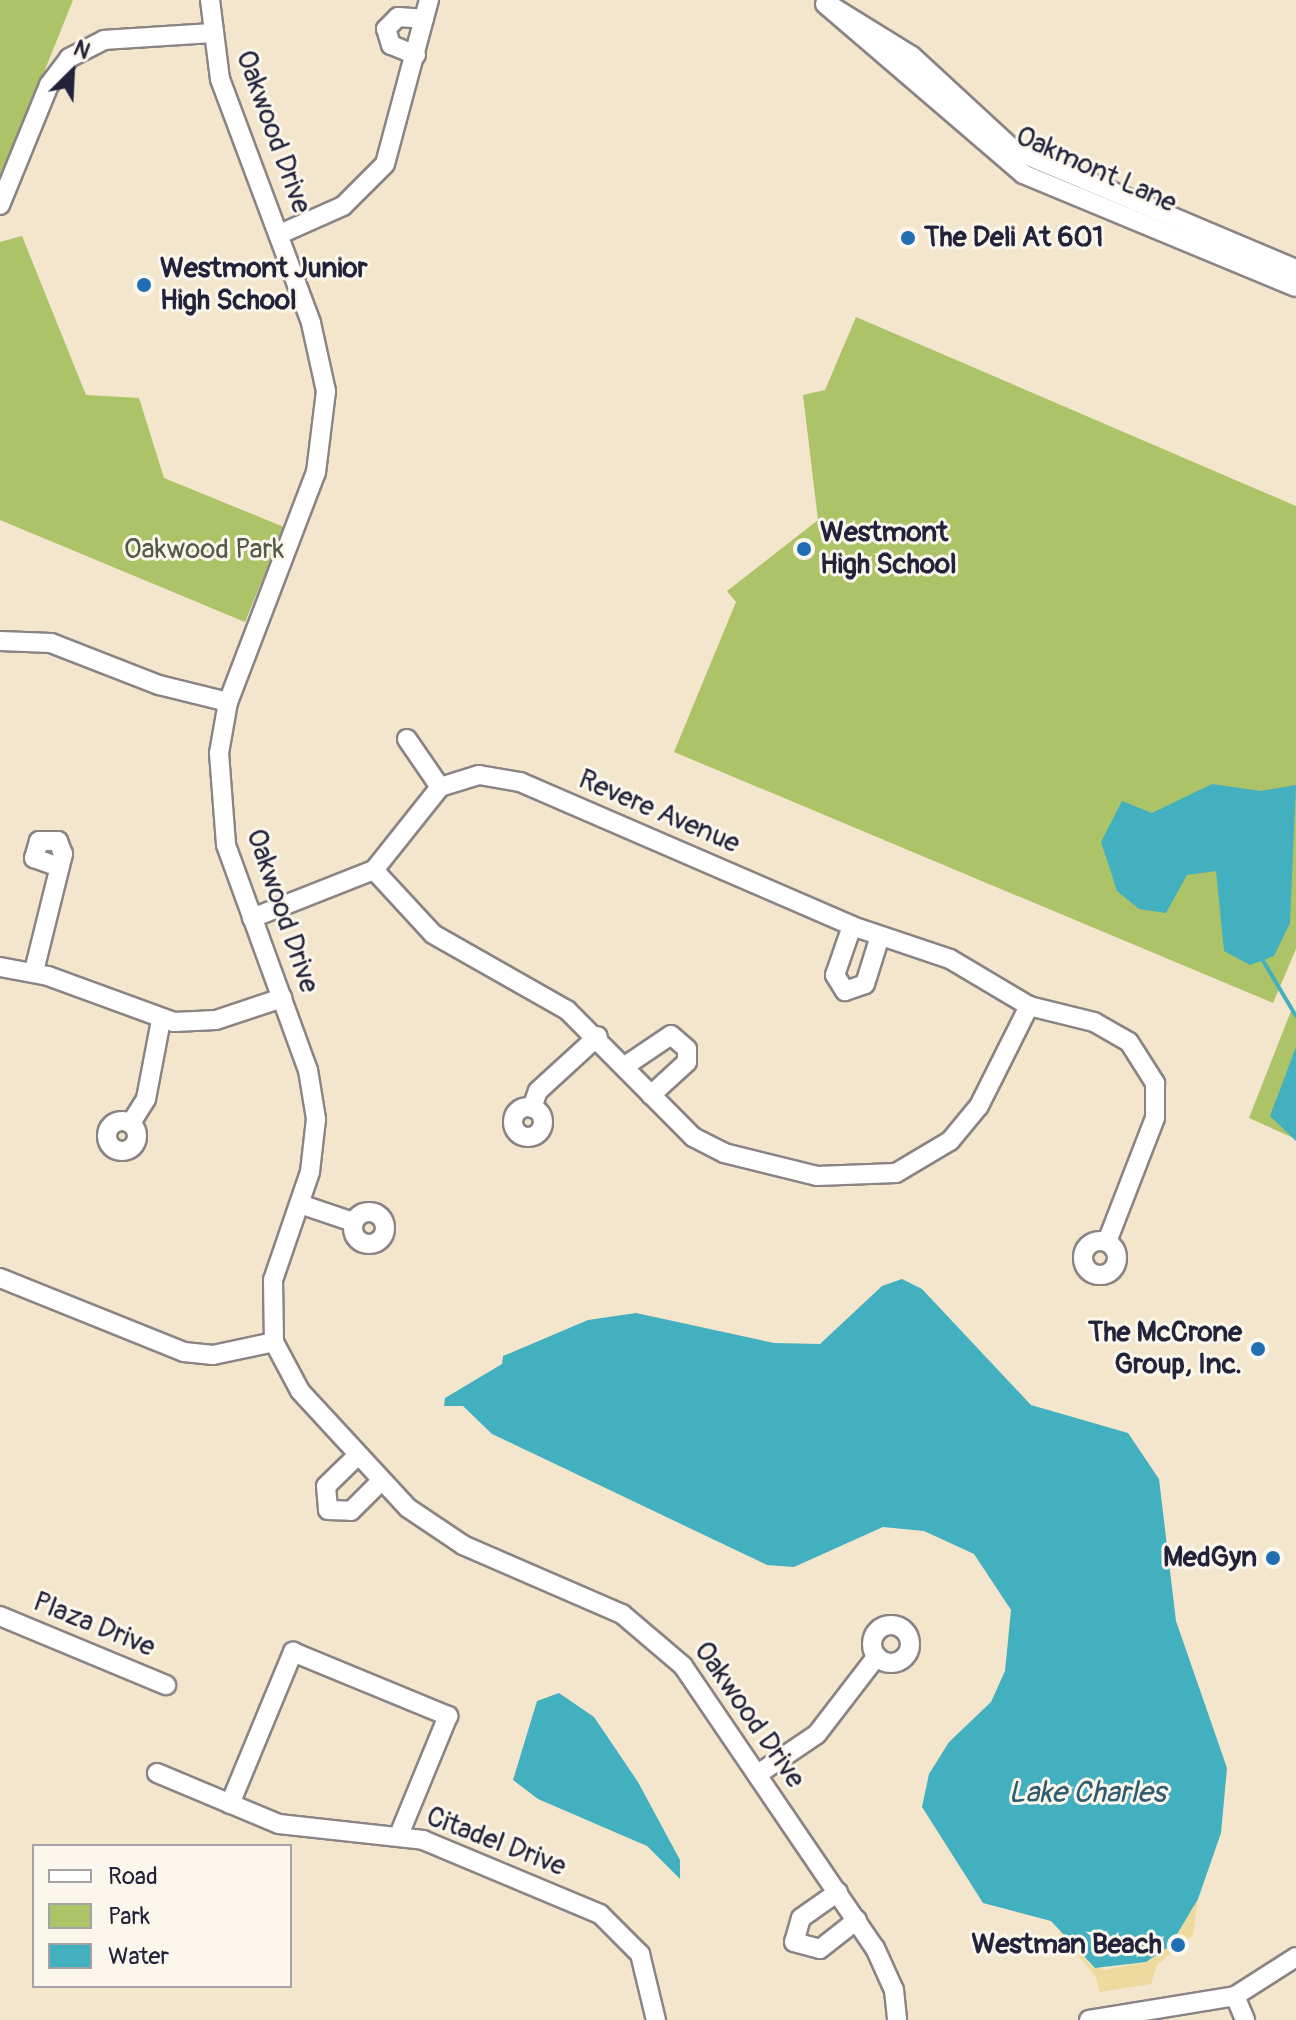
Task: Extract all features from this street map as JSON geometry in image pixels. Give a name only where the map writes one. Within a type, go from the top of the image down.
[{"type":"street","name":"Oakwood Drive","points":[[210,0],[211,33],[231,110],[280,234],[323,364],[324,433],[228,702],[220,810],[314,1105],[315,1143],[300,1204],[273,1280],[274,1342],[300,1391],[381,1481],[463,1545],[641,1626],[683,1666],[888,1970],[897,2020]]},
{"type":"street","points":[[280,234],[343,206],[374,180],[394,147],[429,0]]},
{"type":"street","name":"Oakmont Lane","points":[[820,2],[854,14],[912,56],[1014,150],[1296,269]]},
{"type":"street","name":"Oakmont Lane","points":[[820,2],[1023,174],[1296,287]]},
{"type":"street","points":[[416,55],[391,45],[386,29],[398,17],[424,19]]},
{"type":"street","points":[[0,205],[49,85],[69,58],[104,40],[211,33]]},
{"type":"street","points":[[0,641],[51,643],[159,685],[228,702]]},
{"type":"street","points":[[252,918],[374,870],[440,787],[407,739]]},
{"type":"street","name":"Revere Avenue","points":[[440,787],[479,775],[520,782],[852,926],[950,959],[1029,1006],[1107,1027],[1149,1065],[1155,1118],[1107,1242]]},
{"type":"street","points":[[34,971],[56,866]]},
{"type":"street","points":[[374,870],[433,934],[551,998],[598,1036],[677,1124],[724,1153],[833,1179],[896,1173],[934,1154],[972,1117],[1029,1006]]},
{"type":"street","points":[[852,926],[835,975],[845,991],[865,984],[880,936]]},
{"type":"street","points":[[0,967],[34,971],[161,1020],[216,1020],[282,998]]},
{"type":"street","points":[[131,1123],[146,1099],[161,1020]]},
{"type":"street","points":[[625,1066],[671,1035],[687,1049],[687,1062],[651,1095]]},
{"type":"street","points":[[532,1108],[538,1091],[598,1036]]},
{"type":"street","points":[[300,1204],[353,1222]]},
{"type":"street","points":[[0,1278],[184,1352],[213,1355],[274,1342]]},
{"type":"street","points":[[357,1456],[326,1486],[328,1510],[351,1511],[381,1481]]},
{"type":"street","name":"Plaza Drive","points":[[0,1616],[166,1685]]},
{"type":"street","points":[[230,1804],[293,1652],[448,1716],[399,1835]]},
{"type":"street","points":[[758,1774],[817,1734],[877,1656]]},
{"type":"street","name":"Citadel Drive","points":[[157,1773],[279,1824],[399,1835],[614,1922],[647,1967],[656,2020]]},
{"type":"street","points":[[838,1892],[801,1918],[794,1942],[820,1949],[857,1920]]},
{"type":"street","points":[[1089,2020],[1235,1996],[1296,1957]]},
{"type":"street","points":[[1235,1996],[1245,2020]]},
{"type":"green space","points":[[0,0],[73,0],[0,182]]},
{"type":"green space","name":"Oakwood Park","points":[[22,236],[86,395],[139,398],[164,478],[284,527],[245,622],[0,520],[0,242]]},
{"type":"green space","points":[[856,317],[1296,506],[1296,949],[1273,1003],[674,752],[736,602],[727,591],[818,520],[803,395],[825,390]]},
{"type":"green space","points":[[1291,1011],[1296,1012],[1296,1139],[1249,1118]]},
{"type":"sand","name":"Westman Beach","points":[[1198,1899],[1193,1935],[1157,1965],[1151,1984],[1100,1992],[1095,1975],[1060,1935],[1060,1928],[1089,1964],[1105,1970],[1146,1962],[1170,1946]]},
{"type":"water","points":[[1212,784],[1261,791],[1296,785],[1290,923],[1274,956],[1250,965],[1224,951],[1216,871],[1187,875],[1166,913],[1139,909],[1117,891],[1101,842],[1122,801],[1152,813]]},
{"type":"water","points":[[1296,1047],[1296,1141],[1270,1116]]},
{"type":"water","name":"Lake Charles","points":[[902,1279],[922,1289],[1031,1405],[1128,1433],[1159,1479],[1176,1621],[1227,1768],[1221,1833],[1198,1899],[1170,1946],[1146,1962],[1095,1968],[1051,1921],[983,1903],[922,1807],[929,1774],[949,1742],[991,1702],[1005,1671],[1011,1610],[974,1554],[924,1531],[883,1527],[794,1567],[767,1565],[492,1434],[463,1406],[444,1406],[445,1398],[502,1364],[503,1356],[588,1320],[636,1313],[774,1343],[820,1344],[882,1286]]},
{"type":"water","points":[[559,1693],[594,1717],[638,1782],[680,1860],[680,1879],[647,1846],[538,1799],[513,1780],[537,1701]]},
{"type":"waterway","points":[[1262,959],[1296,1016]]},
{"type":"place","name":"The Deli At 601","points":[[908,238]]},
{"type":"place","name":"Westmont Junior High School","points":[[144,285]]},
{"type":"place","name":"Westmont High School","points":[[804,549]]},
{"type":"place","name":"The McCrone Group, Inc.","points":[[1258,1349]]},
{"type":"place","name":"MedGyn","points":[[1273,1558]]},
{"type":"place","name":"Westman Beach","points":[[1178,1945]]}]
